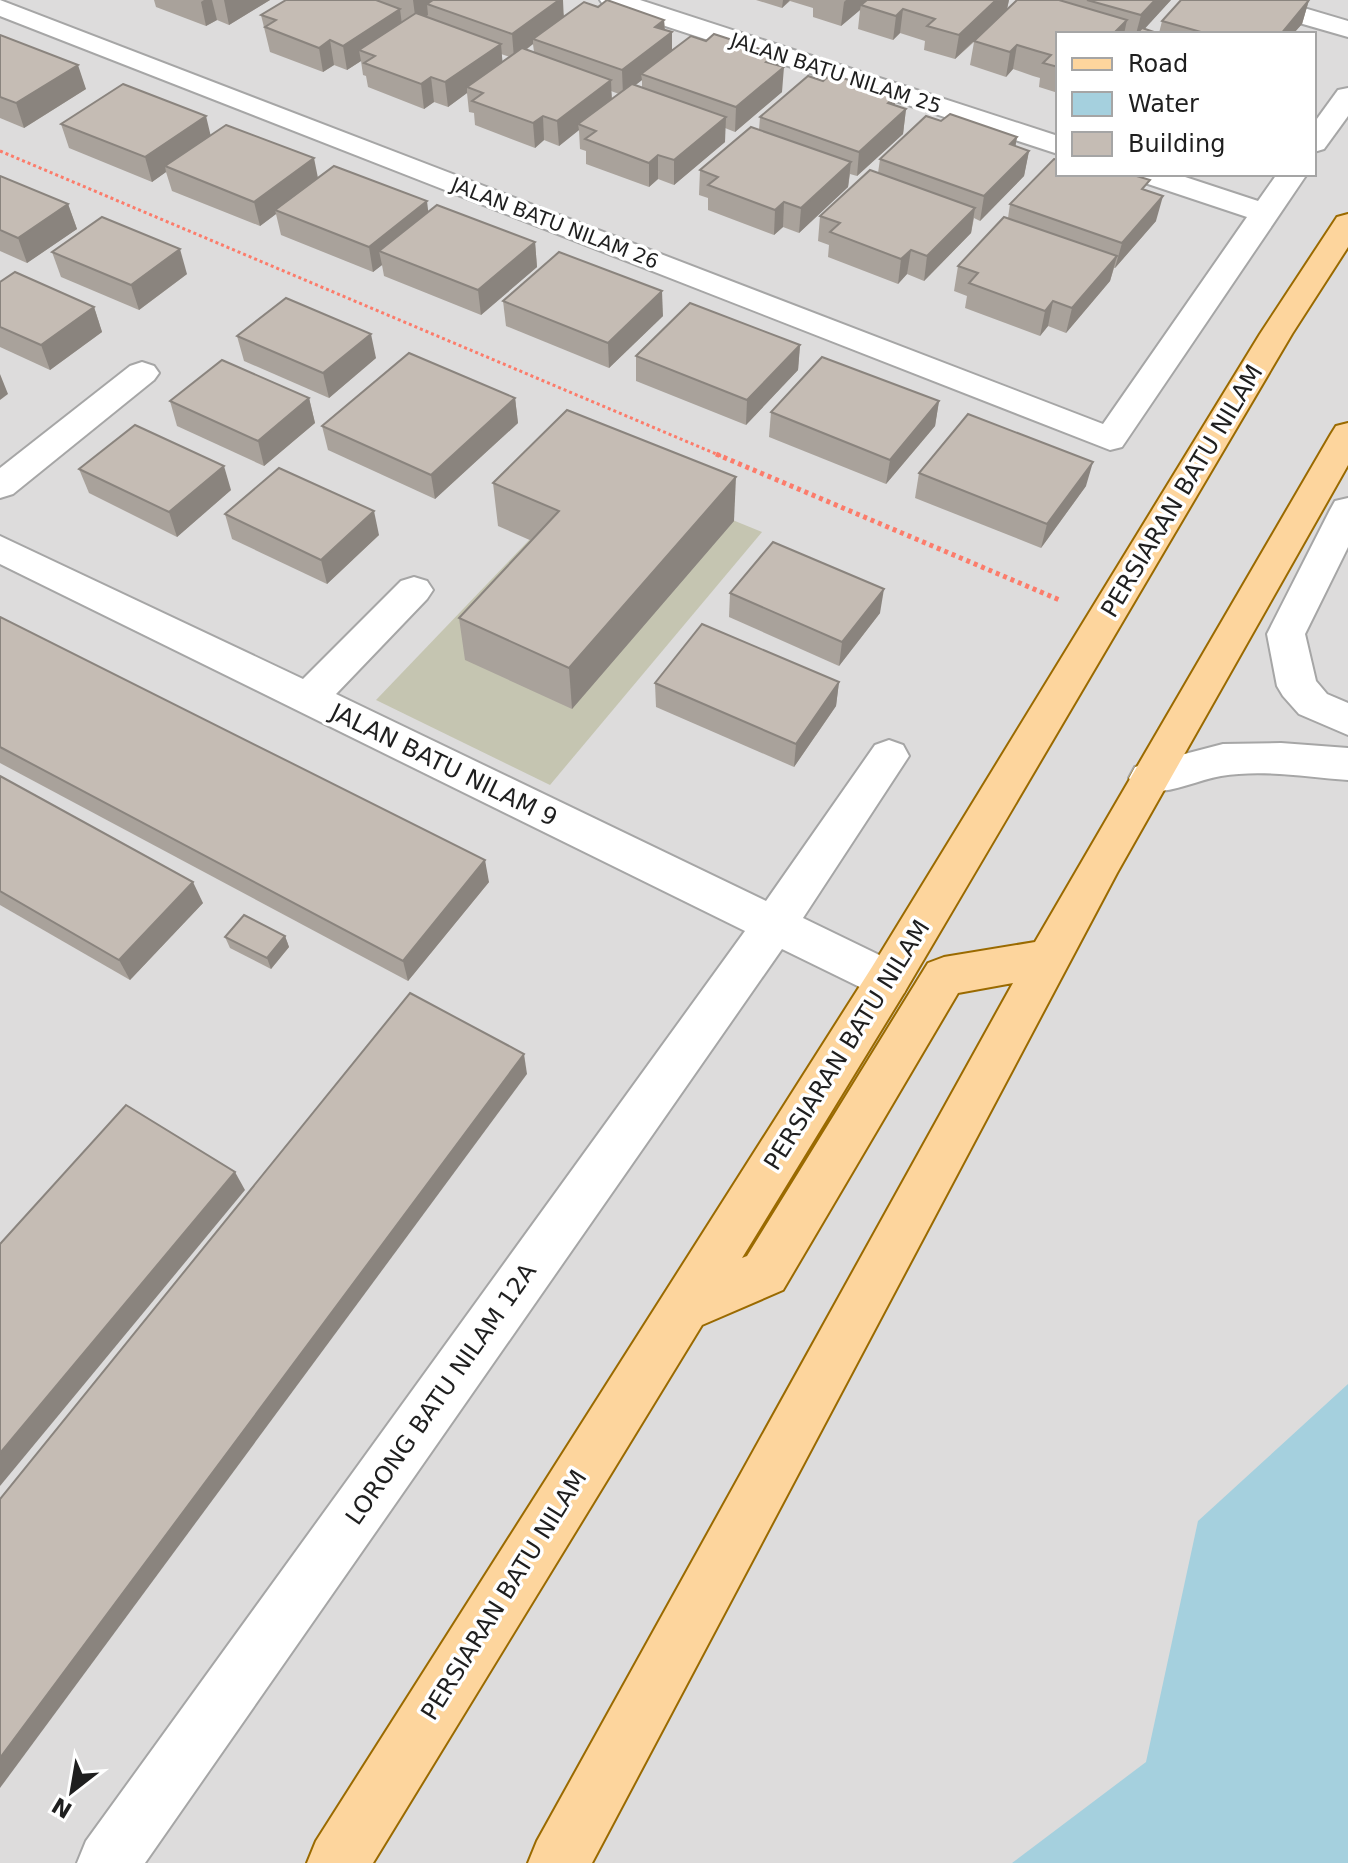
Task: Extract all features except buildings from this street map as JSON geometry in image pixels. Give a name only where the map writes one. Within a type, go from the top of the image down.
[{"type":"main road","name":"PERSIARAN BATU NILAM","points":[[338,1863],[888,980],[1276,334],[1348,223]]},
{"type":"main road","points":[[559,1863],[1050,958],[1348,434]]},
{"type":"main road","points":[[684,1307],[765,1273],[944,976],[1050,958]]},
{"type":"street","name":"JALAN BATU NILAM 25","points":[[613,0],[1056,144]]},
{"type":"street","points":[[1249,0],[1348,29]]},
{"type":"street","name":"JALAN BATU NILAM 26","points":[[0,7],[1110,439],[1264,213]]},
{"type":"street","points":[[1316,140],[1348,96]]},
{"type":"street","points":[[1152,176],[1264,213],[1291,176]]},
{"type":"street","points":[[0,486],[142,373]]},
{"type":"street","points":[[1348,510],[1286,634],[1297,686],[1330,712],[1321,725],[1348,762]]},
{"type":"street","name":"JALAN BATU NILAM 9","points":[[0,549],[888,980]]},
{"type":"street","points":[[308,698],[414,590]]},
{"type":"street","name":"LORONG BATU NILAM 12A","points":[[108,1863],[774,925],[889,756]]},
{"type":"street","points":[[1150,778],[1223,760],[1348,762]]},
{"type":"path","points":[[0,151],[1070,605]]},
{"type":"shaded area","points":[[0,0],[1348,0],[1348,1863],[0,1863]]},
{"type":"shaded area","points":[[600,466],[762,532],[550,785],[376,700]]},
{"type":"water","points":[[1348,1384],[1348,1863],[1012,1863],[1146,1762],[1198,1521]]}]
